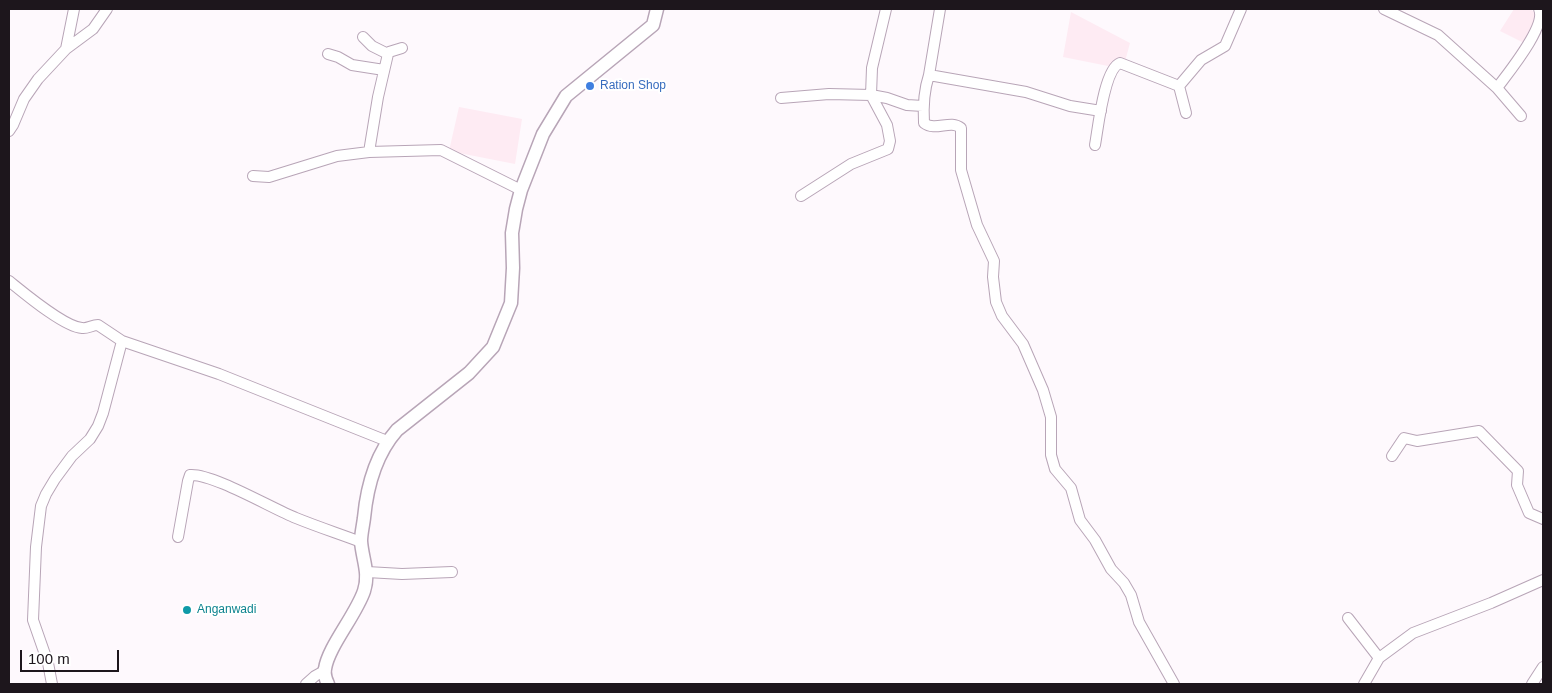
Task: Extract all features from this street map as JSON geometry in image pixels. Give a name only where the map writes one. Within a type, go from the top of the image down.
[{"type":"main road","points":[[328,684],[324,671],[327,659],[354,613],[365,589],[367,572],[361,542],[366,498],[374,468],[387,441],[397,430],[469,373],[493,347],[511,303],[513,276],[512,233],[521,190],[543,134],[566,96],[653,25],[657,9]]},
{"type":"street","points":[[66,49],[74,9]]},
{"type":"street","points":[[9,131],[24,99],[38,79],[66,49],[93,29],[107,9]]},
{"type":"street","points":[[801,196],[851,164],[888,149],[890,141],[888,125],[871,95],[872,68],[886,9]]},
{"type":"street","points":[[940,9],[930,75],[926,84],[923,106],[924,123],[931,127],[946,125],[958,126],[960,128],[961,170],[977,225],[994,261],[993,277],[996,302],[1002,316],[1023,344],[1043,390],[1051,417],[1051,455],[1055,469],[1071,488],[1080,520],[1131,595],[1139,622],[1174,684]]},
{"type":"street","points":[[1179,86],[1201,60],[1225,46],[1241,9]]},
{"type":"street","points":[[1384,9],[1438,35],[1497,88],[1522,116]]},
{"type":"street","points":[[1497,88],[1526,47],[1538,25],[1541,13],[1539,9]]},
{"type":"street","points":[[363,37],[372,46],[388,54]]},
{"type":"street","points":[[369,152],[388,54],[402,48]]},
{"type":"street","points":[[328,54],[352,65],[384,70]]},
{"type":"street","points":[[1095,145],[1110,73],[1116,64],[1120,63],[1179,86]]},
{"type":"street","points":[[930,75],[1026,92],[1070,106],[1101,111]]},
{"type":"street","points":[[1179,86],[1186,113]]},
{"type":"street","points":[[781,98],[829,94],[871,95],[907,105],[923,106]]},
{"type":"street","points":[[253,176],[269,177],[337,156],[369,152],[440,150],[521,190]]},
{"type":"street","points":[[9,281],[43,307],[72,325],[82,328],[98,325],[122,341],[219,374],[387,441]]},
{"type":"street","points":[[52,684],[48,663],[34,620],[36,546],[41,506],[55,479],[72,456],[90,439],[98,426],[122,341]]},
{"type":"street","points":[[1392,456],[1404,438],[1417,441],[1479,431],[1518,471],[1517,485],[1529,513],[1543,519]]},
{"type":"street","points":[[178,537],[188,480],[190,475],[197,475],[218,482],[296,518],[361,542]]},
{"type":"street","points":[[367,572],[402,574],[452,572]]},
{"type":"street","points":[[1364,684],[1379,658],[1413,633],[1491,603],[1543,580]]},
{"type":"street","points":[[1348,618],[1379,658]]},
{"type":"street","points":[[1532,684],[1543,667]]},
{"type":"street","points":[[306,684],[324,671]]},
{"type":"shaded area","points":[[1514,9],[1530,9],[1537,14],[1524,43],[1500,31]]},
{"type":"shaded area","points":[[1071,12],[1130,43],[1123,69],[1063,57]]},
{"type":"shaded area","points":[[459,107],[522,119],[515,164],[449,151]]},
{"type":"place","name":"Ration Shop","points":[[590,86]]},
{"type":"place","name":"Anganwadi","points":[[187,610]]}]
